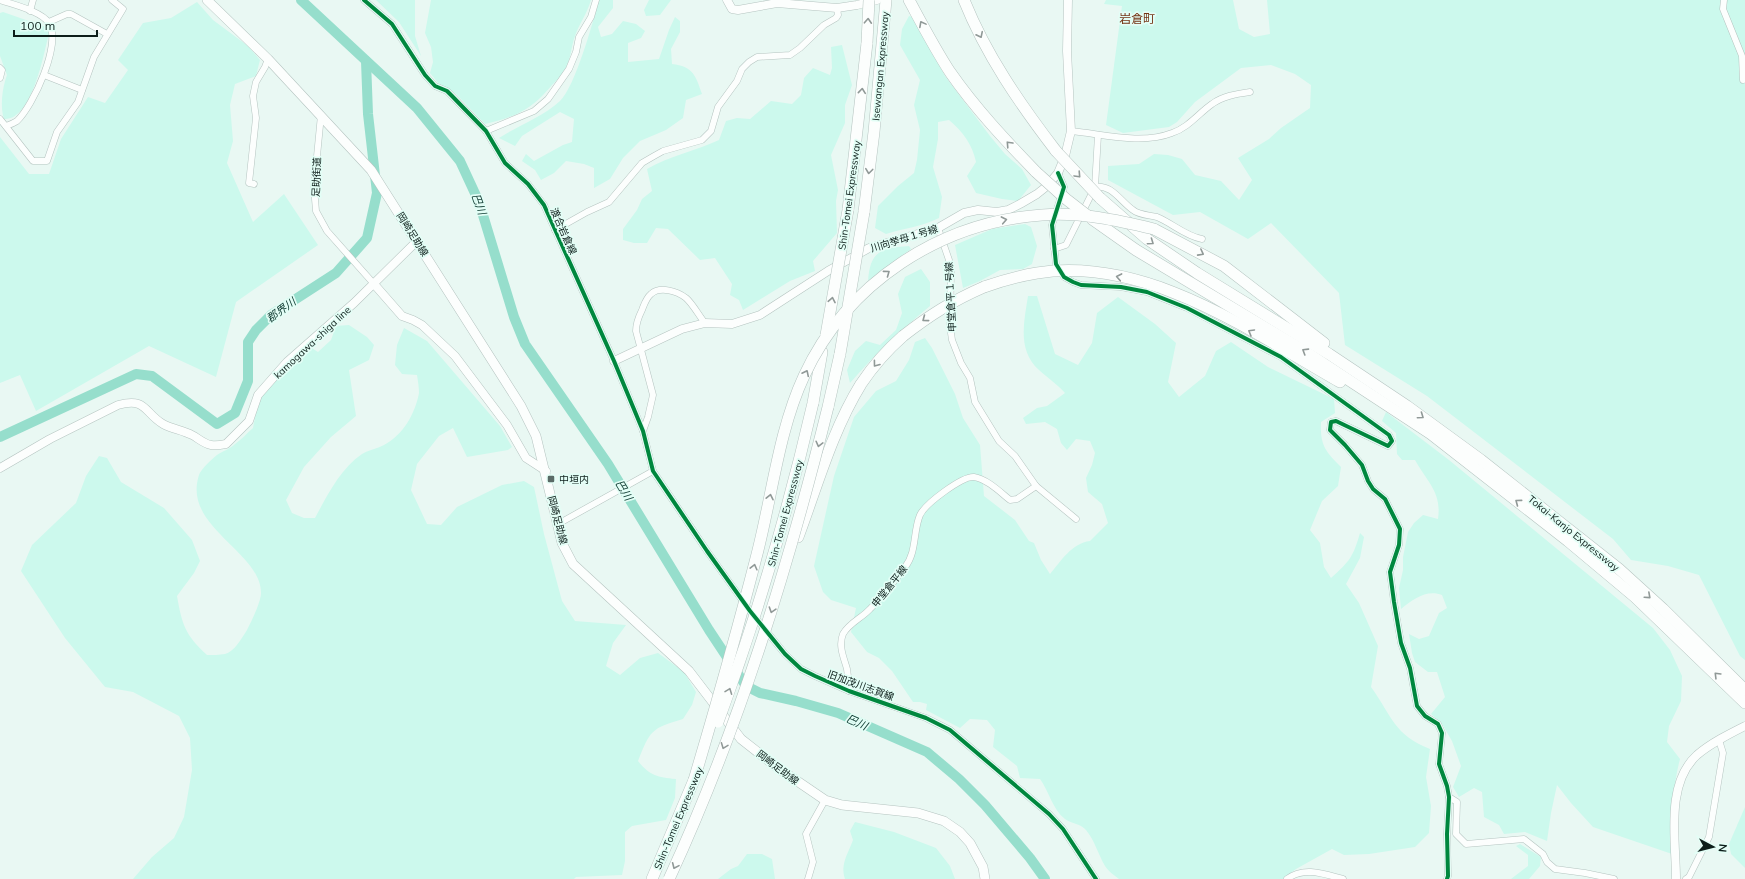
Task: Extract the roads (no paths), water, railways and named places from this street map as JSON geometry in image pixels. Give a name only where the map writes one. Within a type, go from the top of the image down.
[{"type":"highway","name":"Isewangan Expressway","points":[[858,130],[867,43],[869,0]]},
{"type":"highway","name":"Isewangan Expressway","points":[[874,132],[886,0]]},
{"type":"highway","points":[[910,0],[951,72],[989,122],[1036,172],[1066,199],[1136,250],[1306,352],[1431,434]]},
{"type":"highway","points":[[964,0],[988,51],[1007,84],[1056,151],[1100,198],[1147,239],[1197,273],[1329,354],[1389,394]]},
{"type":"highway","name":"Shin-Tomei Expressway","points":[[652,879],[732,685],[784,521],[813,403],[848,210],[858,130]]},
{"type":"highway","name":"Shin-Tomei Expressway","points":[[669,879],[726,740],[780,586],[810,477],[840,354],[864,212],[874,132]]},
{"type":"highway","points":[[694,780],[740,620],[762,535],[786,428],[803,377],[817,350],[854,300],[881,277],[908,258],[956,234],[987,224],[1019,217],[1043,214],[1096,217],[1154,229],[1224,266],[1328,346],[1368,374],[1389,394]]},
{"type":"highway","points":[[780,586],[844,416],[862,384],[885,353],[903,336],[932,313],[957,298],[1008,279],[1038,273],[1066,271],[1118,276],[1167,290],[1233,321],[1431,434]]},
{"type":"highway","name":"Tokai-Kanjo Expressway","points":[[1389,394],[1488,464],[1617,574],[1745,703]]},
{"type":"highway","name":"Tokai-Kanjo Expressway","points":[[1431,434],[1663,609],[1745,690]]},
{"type":"main road","name":"岡崎足助線","points":[[207,0],[268,59],[359,155],[401,214],[521,406],[536,436],[546,471],[562,543],[574,564],[688,671],[741,739],[778,768],[825,800],[842,805],[918,813],[944,821],[960,832],[970,843],[983,867],[984,879]]},
{"type":"main road","points":[[727,0],[732,8],[738,10],[777,3],[837,8],[877,0]]},
{"type":"main road","points":[[1068,0],[1067,51],[1071,131]]},
{"type":"main road","name":"川向挙母１号線","points":[[641,347],[682,329],[705,323],[732,324],[748,320],[772,307],[828,271],[869,248],[938,228],[964,213],[978,210],[997,212],[1020,204],[1047,186],[1058,173],[1066,156],[1071,131]]},
{"type":"main road","name":"kamogawa-shiga line","points":[[0,468],[50,439],[127,402],[138,403],[145,406],[155,418],[163,424],[190,434],[209,445],[226,444],[249,421],[258,395],[274,376],[292,357],[374,284],[418,241]]},
{"type":"main road","points":[[374,284],[402,316],[422,325],[455,356],[507,425],[526,458],[546,471]]},
{"type":"main road","points":[[614,361],[641,347]]},
{"type":"main road","points":[[1676,879],[1675,810],[1681,776],[1697,755],[1719,740],[1745,726]]},
{"type":"street","points":[[0,0],[37,13],[49,22],[53,39],[44,75],[32,99],[17,121],[6,126]]},
{"type":"street","points":[[30,11],[33,0]]},
{"type":"street","points":[[0,119],[33,161],[47,161],[57,132],[78,102],[94,57],[123,9],[112,0]]},
{"type":"street","name":"渡合岩倉線","points":[[364,0],[392,24],[425,75],[435,86],[447,91],[486,131],[505,163],[528,184],[544,205],[614,361],[643,431],[650,473]]},
{"type":"street","points":[[486,131],[534,111],[548,99],[569,69],[576,52],[579,37],[590,18],[596,0]]},
{"type":"street","points":[[1724,0],[1722,9],[1742,56],[1743,80]]},
{"type":"street","points":[[555,230],[587,212],[609,202],[642,163],[663,151],[702,140],[711,131],[718,107],[737,81],[742,69],[749,62],[757,57],[790,55],[800,48],[824,25],[836,18],[838,15],[837,8]]},
{"type":"street","points":[[49,22],[67,14],[71,14],[107,34]]},
{"type":"street","points":[[254,184],[249,182],[256,118],[253,96],[256,82],[268,59]]},
{"type":"street","points":[[0,68],[2,70],[0,78]]},
{"type":"street","points":[[44,75],[82,90]]},
{"type":"street","points":[[1071,131],[1132,138],[1165,135],[1181,128],[1213,103],[1224,97],[1250,92]]},
{"type":"street","name":"足助街道","points":[[321,115],[314,187],[316,211],[327,231],[374,284]]},
{"type":"street","points":[[1054,249],[1066,245],[1095,187],[1098,135]]},
{"type":"street","points":[[1056,264],[1052,225],[1064,187],[1058,173]]},
{"type":"street","points":[[1095,187],[1102,186],[1110,190],[1134,211],[1157,217],[1193,237],[1202,239]]},
{"type":"street","name":"申堂倉平１号線","points":[[938,228],[951,270],[950,326],[952,340],[961,364],[970,378],[975,402],[998,441],[1015,456],[1036,486],[1076,519]]},
{"type":"street","points":[[1064,277],[1072,282],[1081,284],[1121,287],[1147,292],[1187,308],[1281,357],[1389,435],[1392,441],[1388,446],[1336,421],[1331,422],[1330,430],[1362,465],[1368,481],[1373,489],[1385,498],[1400,529],[1399,545],[1390,572],[1394,602],[1401,643],[1410,668],[1417,706],[1425,716],[1438,724],[1442,733],[1439,764],[1447,786],[1449,797],[1447,879]]},
{"type":"street","points":[[643,431],[653,395],[636,331],[636,322],[647,298],[652,293],[664,290],[674,292],[686,298],[705,323]]},
{"type":"street","points":[[558,524],[650,473]]},
{"type":"street","name":"旧加茂川志賀線","points":[[650,473],[750,611],[785,654],[800,669],[849,691],[926,718],[950,730],[1049,814],[1063,829],[1096,879]]},
{"type":"street","name":"申堂倉平線","points":[[849,691],[847,668],[842,655],[843,634],[848,627],[874,605],[907,565],[912,554],[920,514],[925,507],[938,496],[969,477],[975,477],[984,481],[1010,500],[1017,499],[1036,486]]},
{"type":"street","points":[[1686,879],[1709,837],[1723,753],[1719,740]]},
{"type":"street","points":[[1449,797],[1457,802],[1456,834],[1466,844],[1524,839],[1540,850],[1544,854],[1547,862],[1555,869],[1614,879]]},
{"type":"street","points":[[808,879],[813,862],[806,834],[825,800]]},
{"type":"street","points":[[1287,879],[1294,874],[1304,872],[1318,873],[1343,879]]},
{"type":"waterway","name":"巴川","points":[[301,0],[417,108],[460,161],[479,202],[514,317],[525,344],[608,464],[709,630],[746,686],[760,693],[838,713],[927,752],[959,779],[985,805],[1030,858],[1045,879]]},
{"type":"waterway","name":"郡界川","points":[[0,437],[136,374],[152,376],[217,424],[235,413],[248,381],[248,342],[256,330],[271,315],[336,273],[367,238],[377,193],[368,114],[366,61]]},
{"type":"place","name":"中垣内","points":[[551,479]]},
{"type":"district","name":"岩倉町","points":[[1137,19]]}]
